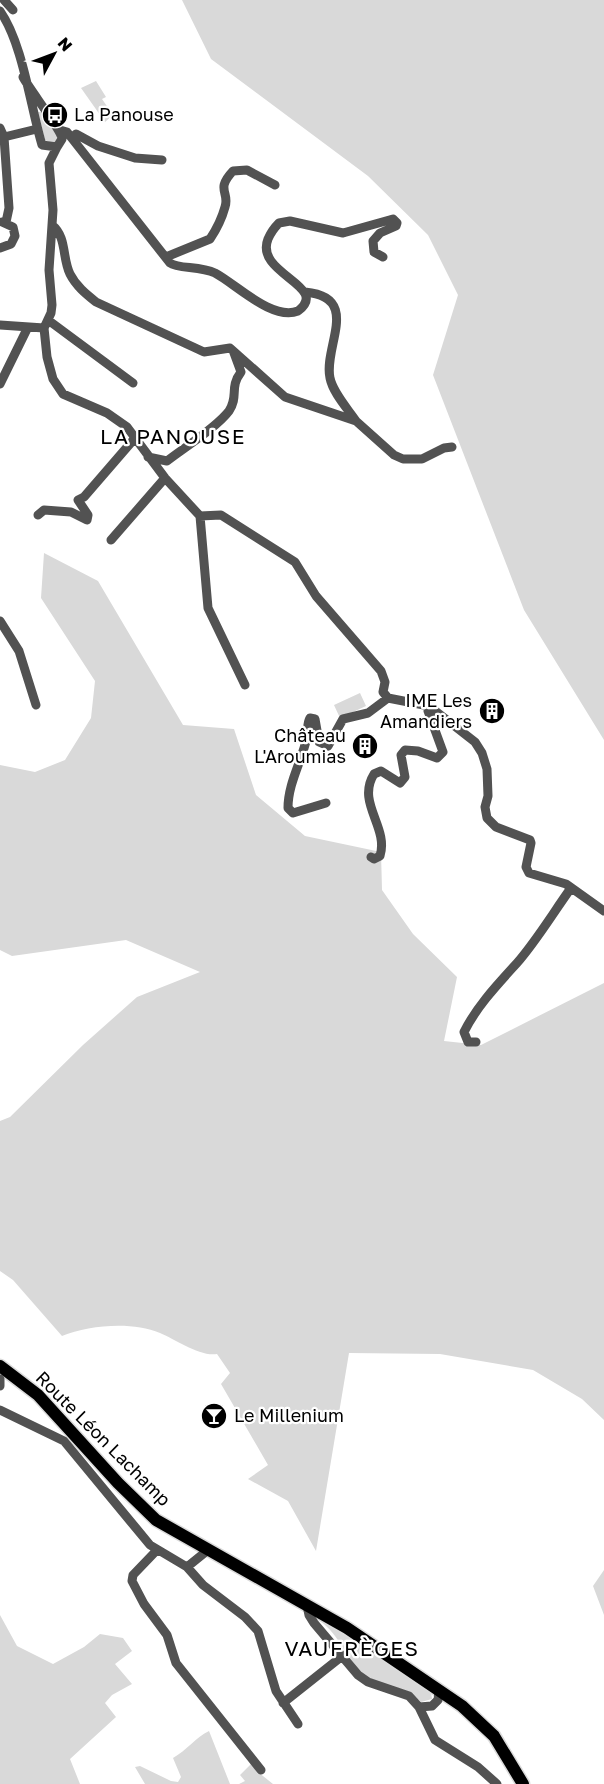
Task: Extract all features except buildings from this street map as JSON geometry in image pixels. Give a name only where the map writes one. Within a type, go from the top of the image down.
[{"type":"main road","name":"Route Léon Lachamp","points":[[0,1366],[38,1395],[147,1512],[208,1550],[347,1628],[462,1706],[494,1736],[524,1784]]},
{"type":"street","points":[[4,0],[13,10]]},
{"type":"street","points":[[1,14],[17,46],[23,77],[37,110],[65,138],[174,266],[192,266],[215,274],[247,296],[281,312],[294,312],[302,308],[305,292]]},
{"type":"street","points":[[37,110],[37,129],[49,172]]},
{"type":"street","points":[[0,128],[4,137],[9,208],[3,222],[13,228],[15,236],[11,244],[0,248]]},
{"type":"street","points":[[4,137],[37,129]]},
{"type":"street","points":[[65,138],[49,160],[52,225],[49,270],[52,305],[46,324],[47,357],[58,389],[69,398],[117,419],[135,438],[165,478],[200,516],[208,608],[245,685]]},
{"type":"street","points":[[42,145],[47,148],[65,138],[135,158],[162,160]]},
{"type":"street","points":[[166,257],[210,239],[226,207],[222,191],[225,181],[233,171],[247,170],[274,185]]},
{"type":"street","points":[[383,257],[374,252],[373,241],[380,233],[396,226],[397,223],[393,219],[343,233],[290,221],[279,223],[267,242],[267,256],[305,292],[317,293],[327,298],[334,308],[337,328],[330,379],[356,421],[403,459],[422,459],[444,448],[453,447]]},
{"type":"street","points":[[52,225],[60,233],[70,275],[82,291],[96,302],[204,352],[227,348],[234,351],[285,397],[356,421]]},
{"type":"street","points":[[0,325],[28,327],[46,324],[133,383]]},
{"type":"street","points":[[0,384],[28,327]]},
{"type":"street","points":[[148,457],[167,461],[227,413],[234,397],[234,382],[241,372],[234,351]]},
{"type":"street","points":[[38,514],[44,510],[71,512],[87,520],[88,515],[78,500],[84,497],[135,438]]},
{"type":"street","points":[[111,540],[165,478]]},
{"type":"street","points":[[200,516],[221,515],[295,562],[316,596],[381,671],[385,682],[383,692],[388,698],[429,705],[479,747],[487,769],[488,796],[484,807],[487,818],[496,827],[530,840],[526,870],[571,888],[604,911]]},
{"type":"street","points":[[0,621],[19,651],[36,705]]},
{"type":"street","points":[[326,803],[293,813],[288,808],[292,784],[308,734],[307,723],[310,718],[315,719],[320,742],[328,746],[343,719],[368,713],[388,698]]},
{"type":"street","points":[[370,857],[374,859],[380,856],[383,846],[377,823],[370,811],[368,786],[374,774],[381,771],[399,783],[405,777],[401,755],[405,750],[418,751],[437,758],[443,752],[428,711],[429,705]]},
{"type":"street","points":[[476,1042],[468,1042],[465,1039],[464,1032],[468,1025],[571,888]]},
{"type":"street","points":[[0,1379],[0,1386]]},
{"type":"street","points":[[0,1410],[69,1445],[157,1550],[187,1567],[203,1585],[245,1617],[258,1631],[269,1674],[283,1703],[298,1724]]},
{"type":"street","points":[[157,1550],[134,1575],[132,1581],[144,1604],[167,1635],[176,1663],[261,1770]]},
{"type":"street","points":[[187,1567],[208,1550]]},
{"type":"street","points":[[308,1605],[309,1615],[341,1657],[368,1682],[403,1692],[419,1707],[435,1740],[469,1761],[497,1784]]},
{"type":"street","points":[[283,1703],[341,1657]]},
{"type":"street","points":[[419,1707],[428,1707],[436,1703],[439,1691]]},
{"type":"shaded area","points":[[182,0],[604,0],[604,740],[524,610],[433,375],[458,295],[428,235],[368,176],[211,59]]},
{"type":"shaded area","points":[[96,81],[106,97],[102,99],[113,115],[105,122],[81,88]]},
{"type":"shaded area","points":[[38,112],[41,112],[59,138],[53,144],[45,140]]},
{"type":"shaded area","points":[[44,553],[98,581],[183,725],[234,729],[256,795],[305,836],[381,852],[382,890],[413,934],[457,977],[444,1041],[481,1045],[604,983],[604,1420],[582,1399],[533,1370],[440,1354],[349,1353],[316,1551],[288,1501],[248,1479],[268,1465],[221,1384],[230,1373],[217,1354],[203,1353],[160,1333],[137,1327],[97,1327],[62,1336],[13,1280],[0,1271],[0,1121],[10,1117],[83,1045],[137,997],[200,972],[126,940],[12,956],[0,950],[0,765],[35,772],[65,760],[91,718],[95,681],[41,598]]},
{"type":"shaded area","points":[[360,693],[366,706],[340,718],[334,705]]},
{"type":"shaded area","points":[[604,1570],[604,1615],[593,1586]]},
{"type":"shaded area","points":[[0,1615],[17,1646],[53,1664],[84,1647],[100,1634],[123,1638],[132,1651],[115,1664],[132,1684],[112,1695],[105,1703],[116,1717],[70,1759],[80,1784],[0,1784]]},
{"type":"shaded area","points":[[322,1620],[431,1692],[432,1699],[421,1702],[406,1692],[376,1683],[363,1675],[333,1633],[320,1621]]},
{"type":"shaded area","points":[[209,1731],[230,1784],[145,1784],[135,1767],[140,1766],[178,1782],[181,1777],[173,1758]]},
{"type":"shaded area","points":[[252,1763],[258,1772],[273,1784],[239,1784],[245,1781],[240,1775]]},
{"type":"place","name":"La Panouse","points":[[55,115]]},
{"type":"place","name":"IME Les Amandiers","points":[[492,711]]},
{"type":"place","name":"Château L'Aroumias","points":[[365,746]]},
{"type":"place","name":"Le Millenium","points":[[214,1416]]},
{"type":"district","name":"LA PANOUSE","points":[[173,437]]},
{"type":"district","name":"VAUFRÈGES","points":[[352,1649]]}]
